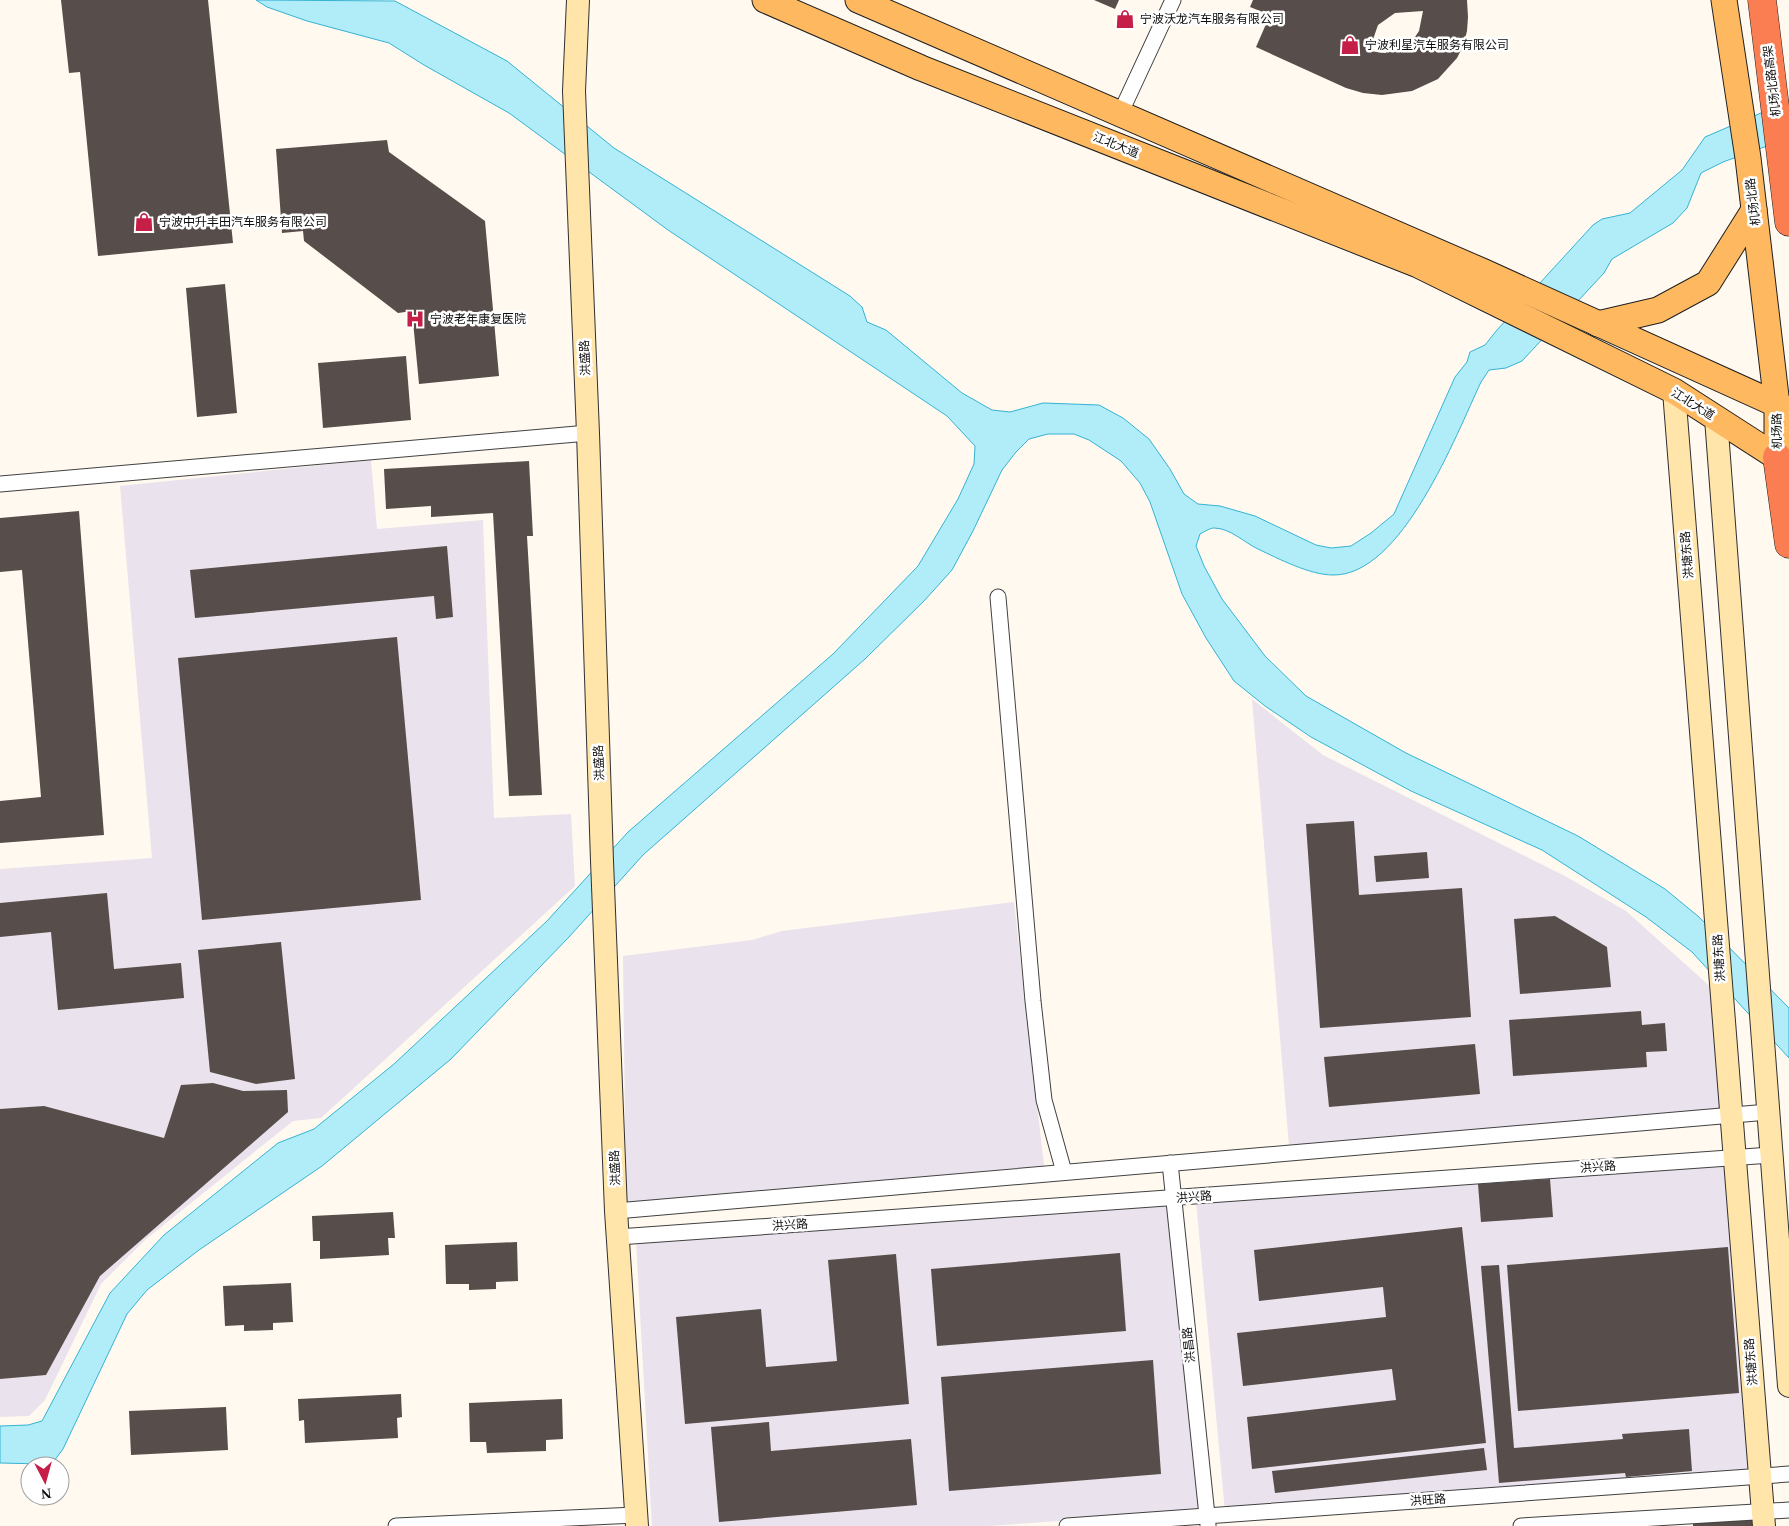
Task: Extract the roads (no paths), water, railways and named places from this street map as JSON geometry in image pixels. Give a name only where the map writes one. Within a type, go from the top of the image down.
[{"type":"highway","name":"机场北路高架","points":[[1762,0],[1789,222]]},
{"type":"highway","points":[[1783,461],[1789,544]]},
{"type":"main road","name":"洪盛路","points":[[578,0],[574,91],[588,434],[602,861],[616,1211],[637,1521]]},
{"type":"main road","name":"江北大道","points":[[765,0],[921,68],[1418,265],[1474,280],[1592,350],[1674,391],[1783,461]]},
{"type":"main road","points":[[858,0],[1120,114],[1474,280],[1597,324],[1783,408]]},
{"type":"main road","name":"机场北路","points":[[1724,0],[1783,408]]},
{"type":"main road","points":[[1597,324],[1658,310],[1708,283],[1754,210]]},
{"type":"main road","name":"洪塘东路","points":[[1674,391],[1764,1519]]},
{"type":"main road","name":"机场路","points":[[1783,408],[1783,461]]},
{"type":"main road","points":[[1716,418],[1789,1386]]},
{"type":"main road","points":[[1783,461],[1789,504]]},
{"type":"street","points":[[1120,114],[1173,0]]},
{"type":"street","points":[[0,484],[588,434]]},
{"type":"street","points":[[998,597],[1033,1001],[1044,1100],[1064,1172]]},
{"type":"street","points":[[616,1211],[1768,1112]]},
{"type":"street","name":"洪兴路","points":[[618,1237],[1771,1155]]},
{"type":"street","name":"洪昌路","points":[[1170,1163],[1208,1521]]},
{"type":"street","name":"洪旺路","points":[[1067,1526],[1208,1521],[1789,1474]]},
{"type":"street","points":[[1521,1526],[1764,1519],[1789,1510]]},
{"type":"street","points":[[396,1526],[637,1521]]},
{"type":"water","points":[[256,0],[395,1],[507,61],[614,148],[850,296],[862,307],[867,322],[886,330],[962,393],[992,410],[1010,412],[1043,403],[1099,405],[1123,418],[1149,439],[1170,469],[1184,494],[1198,504],[1220,506],[1255,516],[1316,545],[1331,548],[1351,546],[1371,533],[1394,514],[1455,377],[1467,362],[1470,352],[1485,345],[1593,225],[1602,219],[1630,213],[1682,170],[1705,137],[1789,101],[1789,138],[1723,162],[1701,173],[1687,208],[1673,223],[1612,259],[1604,273],[1522,361],[1506,368],[1489,370],[1481,382],[1457,435],[1424,499],[1404,528],[1382,553],[1358,569],[1333,575],[1295,566],[1258,549],[1226,530],[1209,529],[1200,534],[1196,546],[1204,566],[1222,599],[1265,656],[1306,696],[1406,753],[1578,836],[1665,889],[1699,917],[1789,1008],[1789,1058],[1692,952],[1646,917],[1542,850],[1411,791],[1311,737],[1265,706],[1234,681],[1206,638],[1182,594],[1150,502],[1140,483],[1121,461],[1089,440],[1074,434],[1048,434],[1029,439],[1002,470],[952,570],[924,601],[865,659],[643,855],[569,937],[451,1059],[322,1166],[199,1250],[147,1290],[127,1314],[63,1449],[58,1456],[20,1456],[20,1463],[0,1463],[0,1426],[28,1425],[42,1421],[110,1293],[164,1235],[278,1143],[314,1129],[394,1064],[547,921],[628,832],[833,654],[918,566],[958,499],[974,464],[975,446],[947,416],[668,230],[509,113],[389,43],[307,21],[267,7]]},
{"type":"place","name":"宁波沃龙汽车服务有限公司","points":[[1125,19]]},
{"type":"place","name":"宁波利星汽车服务有限公司","points":[[1350,45]]},
{"type":"place","name":"宁波中升丰田汽车服务有限公司","points":[[144,222]]},
{"type":"place","name":"宁波老年康复医院","points":[[415,319]]}]
